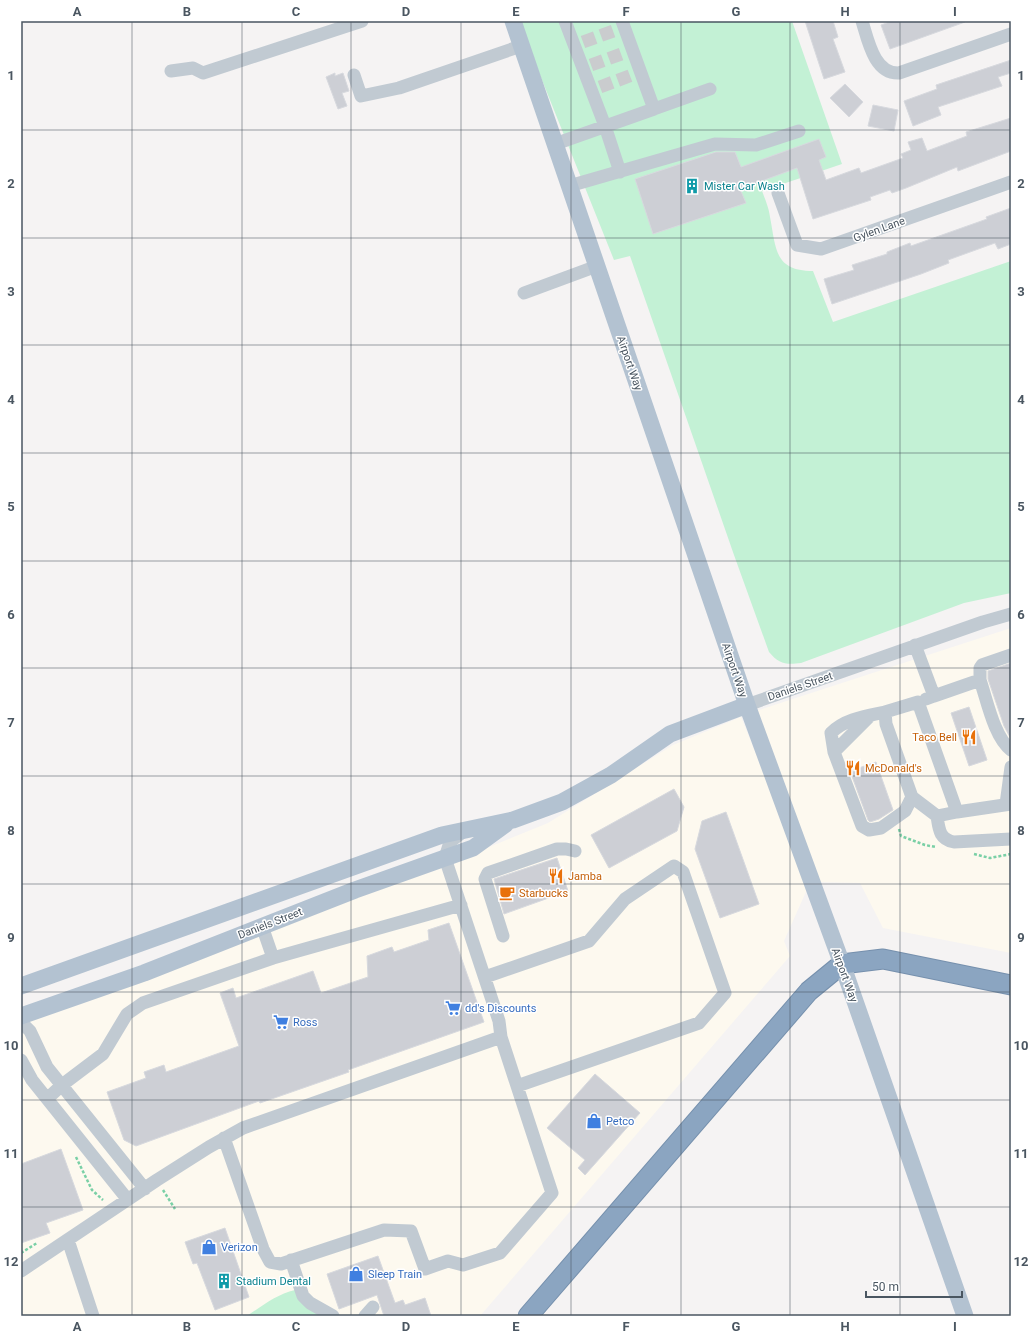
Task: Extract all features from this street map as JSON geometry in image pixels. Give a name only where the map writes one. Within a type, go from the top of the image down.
[{"type":"highway","points":[[528,1316],[809,991],[842,964],[883,959],[1011,985]]},
{"type":"main road","name":"Airport Way","points":[[513,21],[747,705],[842,964],[965,1314]]},
{"type":"main road","name":"Daniels Street","points":[[21,986],[442,836],[513,820],[562,802],[611,775],[670,734],[747,705]]},
{"type":"main road","name":"Daniels Street","points":[[21,1016],[144,973],[262,926],[473,848],[513,820]]},
{"type":"street","points":[[171,71],[193,68],[203,73],[362,21]]},
{"type":"street","points":[[565,21],[578,43],[595,88],[605,126],[620,172]]},
{"type":"street","points":[[862,21],[873,54],[881,68],[891,73],[899,73],[1011,34]]},
{"type":"street","points":[[621,26],[636,74],[654,109]]},
{"type":"street","points":[[354,75],[361,96],[399,88],[521,46]]},
{"type":"street","points":[[555,144],[710,89]]},
{"type":"street","points":[[569,186],[715,144],[756,145],[799,131]]},
{"type":"street","name":"Gylen Lane","points":[[778,193],[797,245],[822,249],[1011,182]]},
{"type":"street","points":[[524,293],[597,266]]},
{"type":"street","name":"Daniels Street","points":[[747,705],[916,645],[1011,614]]},
{"type":"street","points":[[916,645],[934,696]]},
{"type":"street","points":[[1011,655],[982,665],[980,668],[980,680],[999,734],[1004,744],[1011,750]]},
{"type":"street","points":[[912,797],[905,811],[880,828],[869,830],[862,826],[834,752],[831,733],[838,726],[918,702],[980,680]]},
{"type":"street","points":[[918,702],[956,812]]},
{"type":"street","points":[[884,712],[886,724],[912,797],[937,816],[939,832],[946,840],[954,842],[1011,839]]},
{"type":"street","points":[[937,816],[1008,804],[1011,767]]},
{"type":"street","points":[[224,1138],[263,1250],[270,1262],[281,1264],[384,1230],[411,1231],[425,1269],[448,1261],[463,1265],[500,1253],[552,1193],[501,1037],[499,1021],[445,858],[450,842],[465,830]]},
{"type":"street","points":[[503,936],[485,879],[488,873],[556,849],[566,849],[575,852]]},
{"type":"street","points":[[484,977],[590,941],[625,899],[674,866],[683,872],[725,993],[699,1023],[517,1086]]},
{"type":"street","points":[[48,1098],[62,1085],[103,1054],[127,1014],[143,1003],[274,958],[461,905]]},
{"type":"street","points":[[262,926],[274,958]]},
{"type":"street","points":[[21,1022],[30,1031],[47,1067],[145,1189]]},
{"type":"street","points":[[21,1271],[157,1180],[224,1138],[243,1128],[501,1037]]},
{"type":"street","points":[[21,1060],[32,1080],[48,1098],[128,1200]]},
{"type":"street","points":[[68,1240],[94,1316]]},
{"type":"street","points":[[291,1260],[304,1296],[310,1303],[333,1316]]},
{"type":"path","points":[[75,1155],[92,1190],[104,1199],[98,1204]]},
{"type":"path","points":[[157,1180],[175,1209]]},
{"type":"path","points":[[21,1253],[40,1241]]},
{"type":"shaded area","points":[[1011,628],[1011,953],[883,928],[860,883],[817,882],[756,711]]},
{"type":"shaded area","points":[[741,717],[809,885],[784,941],[790,956],[480,1316],[21,1316],[21,1020],[460,859],[548,823],[673,745]]},
{"type":"green space","points":[[521,21],[792,21],[842,164],[762,191],[769,210],[774,239],[779,256],[791,267],[800,270],[813,271],[833,322],[1011,261],[1011,593],[964,603],[801,663],[783,663],[769,652],[630,256],[614,260],[540,75]]},
{"type":"green space","points":[[295,1290],[325,1316],[247,1316],[276,1297]]},
{"type":"building","points":[[805,21],[833,21],[838,37],[833,39],[845,72],[824,79]]},
{"type":"building","points":[[892,21],[965,22],[890,49],[881,25]]},
{"type":"building","points":[[1011,60],[1011,73],[998,77],[1002,86],[938,107],[941,115],[913,126],[904,101],[937,89],[936,85]]},
{"type":"building","points":[[335,73],[335,76],[343,73],[349,91],[342,93],[347,106],[338,109],[326,77]]},
{"type":"building","points":[[845,84],[863,102],[849,117],[830,98]]},
{"type":"building","points":[[873,105],[898,110],[894,131],[868,126]]},
{"type":"building","points":[[1011,118],[1011,151],[958,171],[957,167],[892,193],[890,190],[870,197],[871,200],[813,219],[797,168],[740,189],[746,203],[653,234],[635,179],[716,152],[735,152],[741,167],[819,139],[826,157],[819,160],[826,180],[859,168],[861,173],[903,158],[901,154],[911,150],[908,142],[922,138],[927,151],[967,136],[966,132]]},
{"type":"building","points":[[1011,208],[1011,244],[998,249],[995,243],[948,260],[949,263],[921,274],[832,304],[824,279],[854,270],[852,265],[887,254],[887,252],[910,243],[911,246],[987,219],[986,217]]},
{"type":"building","points":[[1011,663],[1011,739],[1004,726],[988,679],[988,671]]},
{"type":"building","points":[[969,707],[987,760],[969,766],[951,713]]},
{"type":"building","points":[[876,762],[893,810],[879,819],[870,822],[850,771]]},
{"type":"building","points":[[674,789],[684,807],[677,831],[609,868],[591,835]]},
{"type":"building","points":[[726,812],[759,904],[720,918],[695,849],[702,821]]},
{"type":"building","points":[[557,858],[568,891],[504,914],[494,879]]},
{"type":"building","points":[[449,923],[484,1022],[348,1070],[349,1072],[260,1103],[259,1101],[136,1146],[124,1140],[107,1092],[146,1078],[144,1072],[164,1065],[166,1072],[239,1046],[220,993],[233,988],[236,998],[313,971],[321,993],[368,977],[367,956],[392,947],[394,952],[429,940],[428,930]]},
{"type":"building","name":"Petco","points":[[595,1074],[640,1113],[585,1175],[578,1168],[585,1160],[547,1128]]},
{"type":"building","points":[[61,1149],[83,1210],[46,1223],[50,1233],[21,1243],[21,1164]]},
{"type":"building","name":"Stadium Dental","points":[[225,1228],[249,1297],[215,1310],[197,1263],[193,1264],[185,1242]]},
{"type":"building","points":[[378,1256],[395,1303],[403,1300],[405,1305],[425,1298],[431,1316],[384,1316],[377,1295],[339,1309],[327,1274]]},
{"type":"tunnel","points":[[583,42],[616,30]]},
{"type":"tunnel","points":[[591,65],[624,53]]},
{"type":"tunnel","points":[[600,87],[632,75]]},
{"type":"place","name":"Mister Car Wash","points":[[692,186]]},
{"type":"place","name":"Taco Bell","points":[[969,737]]},
{"type":"place","name":"McDonald's","points":[[853,768]]},
{"type":"place","name":"Jamba","points":[[556,876]]},
{"type":"place","name":"Starbucks","points":[[507,893]]},
{"type":"place","name":"dd's Discounts","points":[[453,1008]]},
{"type":"place","name":"Ross","points":[[281,1022]]},
{"type":"place","name":"Petco","points":[[594,1121]]},
{"type":"place","name":"Verizon","points":[[209,1247]]},
{"type":"place","name":"Sleep Train","points":[[356,1274]]},
{"type":"place","name":"Stadium Dental","points":[[224,1281]]}]
